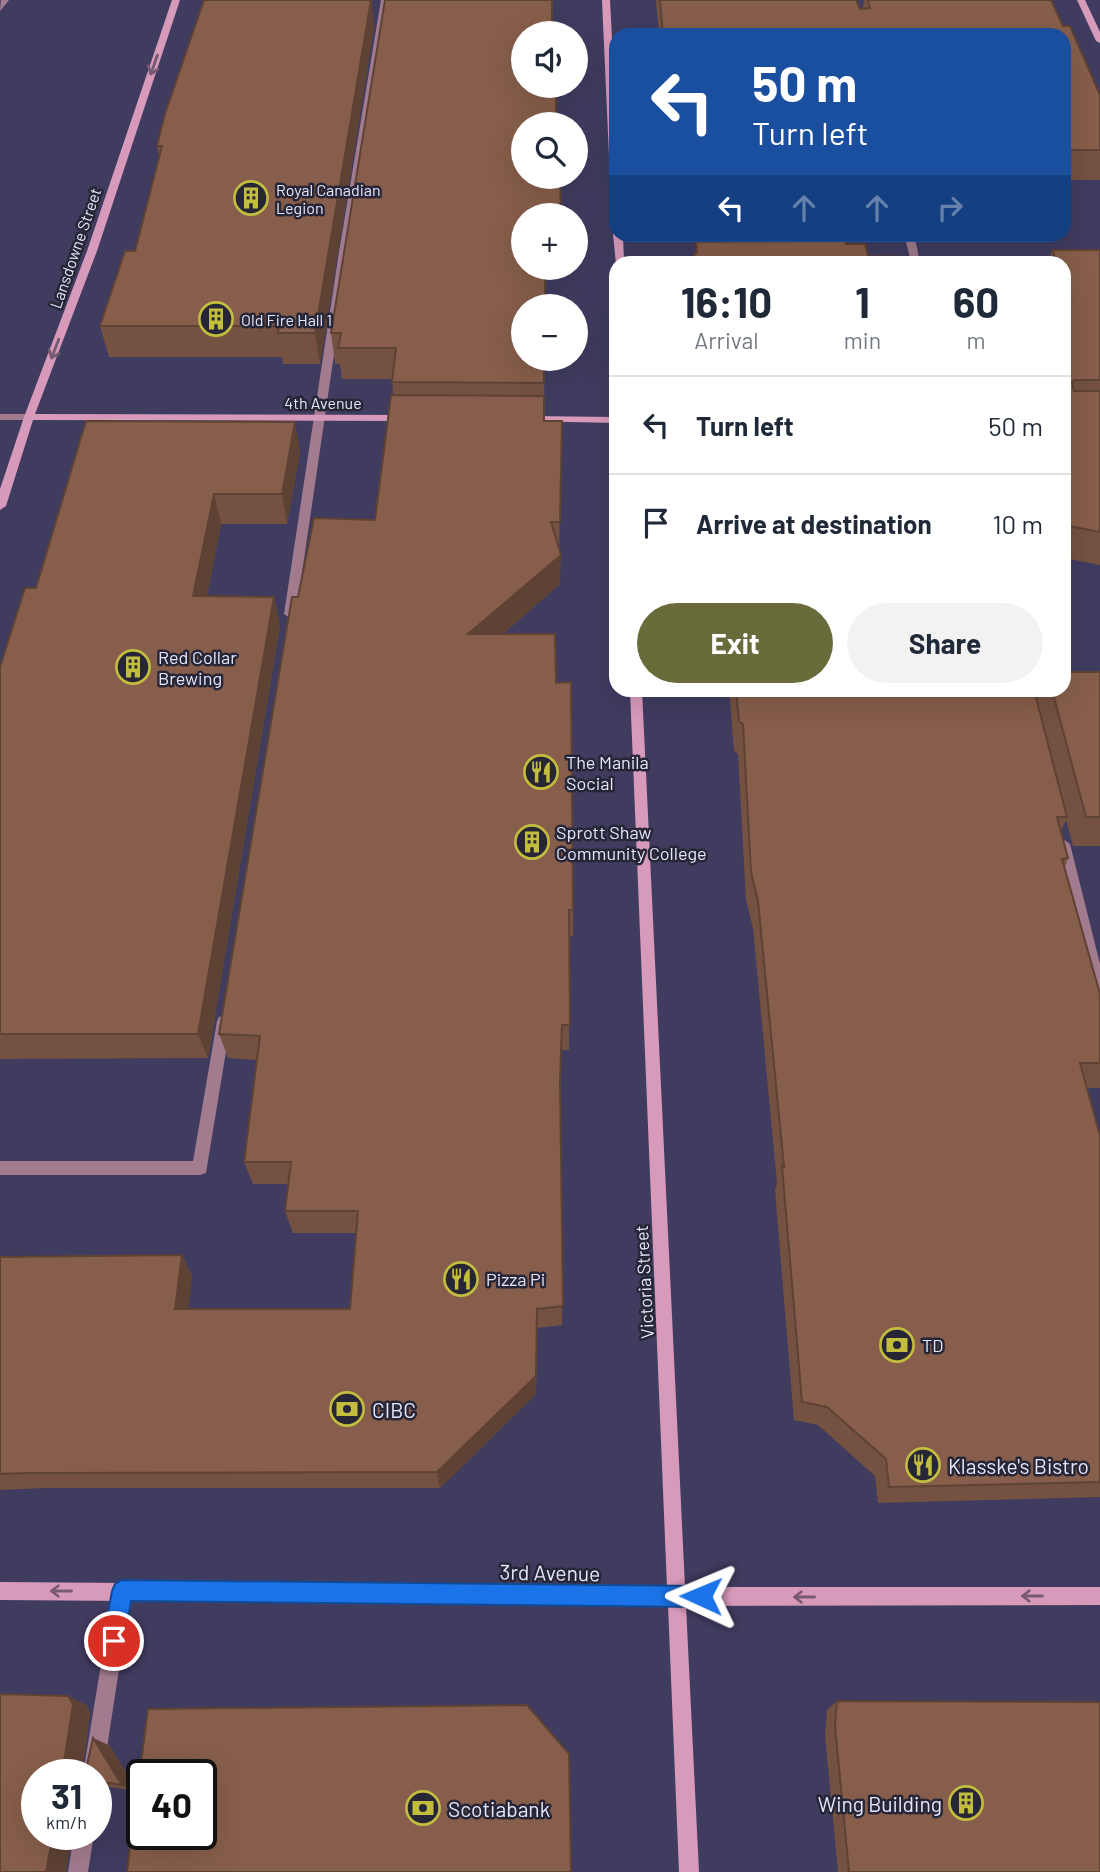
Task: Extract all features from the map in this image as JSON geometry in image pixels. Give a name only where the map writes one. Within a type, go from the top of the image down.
[{"type":"street","name":"Lansdowne Street","points":[[0,506],[29,417],[92,251],[176,0]]},
{"type":"street","points":[[606,0],[609,60]]},
{"type":"street","points":[[1081,0],[1100,41]]},
{"type":"street","name":"4th Avenue","points":[[29,417],[413,418]]},
{"type":"street","points":[[520,419],[609,420]]},
{"type":"street","name":"Victoria Street","points":[[635,697],[689,1872]]},
{"type":"street","name":"3rd Avenue","points":[[0,1591],[1100,1596]]},
{"type":"lane","points":[[0,9],[5,0]]},
{"type":"lane","points":[[289,625],[385,0]]},
{"type":"lane","points":[[0,417],[29,417]]},
{"type":"lane","points":[[1060,834],[1100,992]]},
{"type":"lane","points":[[0,1168],[200,1168],[226,1005]]},
{"type":"lane","points":[[95,1759],[122,1591]]},
{"type":"lane","points":[[78,1872],[81,1850]]},
{"type":"building","points":[[204,0],[371,0],[315,333],[278,333],[279,326],[100,326],[125,251],[135,251],[162,146],[157,146],[165,114]]},
{"type":"building","points":[[385,0],[552,0],[552,21],[511,21],[511,98],[556,98],[556,112],[511,112],[511,189],[560,189],[561,203],[511,203],[511,280],[545,280],[545,294],[511,294],[511,371],[544,371],[544,383],[392,382],[396,348],[338,348],[341,333],[331,333]]},
{"type":"building","points":[[660,0],[856,0],[860,9],[870,8],[868,0],[1051,0],[1063,26],[1071,28],[662,28]]},
{"type":"building","points":[[1071,28],[1100,95],[1100,150],[1071,150]]},
{"type":"building","points":[[696,242],[846,242],[865,244],[868,256],[694,256],[694,253],[697,253]]},
{"type":"building","points":[[1052,250],[1100,250],[1100,380],[1074,380],[1072,383],[1074,391],[1100,391],[1100,532],[1071,526],[1071,256],[1054,256]]},
{"type":"building","points":[[391,395],[544,396],[544,421],[562,421],[560,522],[551,522],[561,555],[468,634],[555,634],[556,683],[571,682],[573,910],[569,910],[570,1025],[562,1025],[560,1080],[563,1306],[537,1309],[536,1376],[437,1472],[0,1474],[0,1257],[182,1255],[175,1309],[350,1309],[358,1211],[285,1211],[291,1162],[244,1162],[260,1036],[219,1034],[292,597],[298,597],[314,518],[375,520]]},
{"type":"building","points":[[86,421],[295,422],[282,494],[214,494],[193,596],[274,597],[198,1034],[0,1034],[0,667],[25,588],[36,588]]},
{"type":"building","points":[[1071,672],[1100,672],[1100,817],[1086,817],[1054,697],[1071,697]]},
{"type":"building","points":[[737,697],[1036,697],[1067,817],[1057,817],[1068,858],[1062,859],[1100,994],[1100,1063],[1080,1063],[1100,1136],[1100,1482],[889,1487],[886,1459],[827,1407],[802,1402],[782,1166],[784,1167],[758,901],[751,872],[743,724],[739,721]]},
{"type":"building","points":[[0,1694],[68,1696],[73,1704],[65,1759],[21,1759],[21,1850],[50,1850],[46,1872],[0,1872]]},
{"type":"building","name":"Wing Building","points":[[837,1701],[1100,1702],[1100,1872],[849,1872],[835,1726]]},
{"type":"building","points":[[527,1705],[569,1754],[571,1872],[127,1872],[130,1850],[217,1850],[217,1759],[142,1759],[148,1709]]},
{"type":"building","points":[[93,1738],[106,1759],[88,1759]]},
{"type":"building","points":[[112,1769],[122,1785],[112,1783]]},
{"type":"place","name":"Royal Canadian Legion","points":[[251,198]]},
{"type":"place","name":"Old Fire Hall 1","points":[[216,319]]},
{"type":"place","name":"Red Collar Brewing","points":[[133,667]]},
{"type":"place","name":"The Manila Social","points":[[541,772]]},
{"type":"place","name":"Sprott Shaw Community College","points":[[532,842]]},
{"type":"place","name":"Pizza Pi","points":[[461,1279]]},
{"type":"place","name":"TD","points":[[897,1345]]},
{"type":"place","name":"CIBC","points":[[347,1409]]},
{"type":"place","name":"Klasske's Bistro","points":[[923,1465]]},
{"type":"place","name":"Wing Building","points":[[966,1803]]},
{"type":"place","name":"Scotiabank","points":[[423,1808]]},
{"type":"route","points":[[114,1641],[122,1591],[701,1596]]}]
